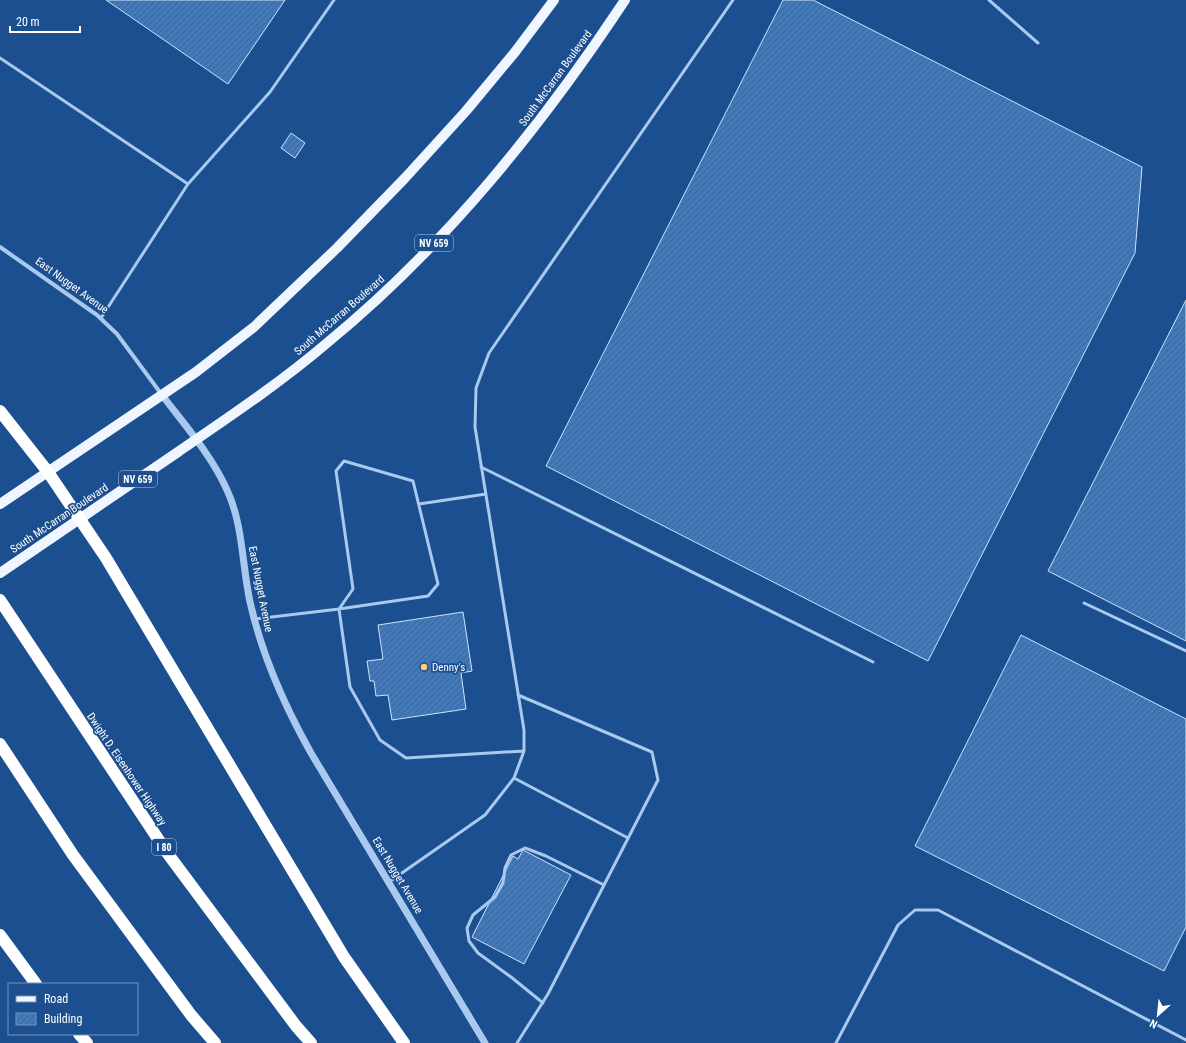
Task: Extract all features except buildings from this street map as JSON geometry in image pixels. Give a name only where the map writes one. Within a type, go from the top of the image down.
[{"type":"highway","points":[[0,411],[48,472],[106,558],[344,957],[404,1043]]},
{"type":"highway","name":"Dwight D. Eisenhower Highway","points":[[0,600],[168,854],[296,1026],[311,1043]]},
{"type":"highway","points":[[0,744],[73,854],[191,1015],[215,1043]]},
{"type":"highway","points":[[0,935],[35,983]]},
{"type":"highway","points":[[80,1035],[87,1043]]},
{"type":"main road","points":[[0,504],[196,372],[254,327],[337,248],[466,111],[515,52],[554,0]]},
{"type":"main road","name":"South McCarran Boulevard","points":[[0,573],[261,396],[328,343],[376,300],[437,240],[501,169],[546,113],[625,0]]},
{"type":"street","name":"East Nugget Avenue","points":[[0,247],[71,295],[101,318],[117,334],[222,479],[228,491],[236,519],[254,619],[267,662],[292,718],[311,753],[485,1043]]},
{"type":"lane","points":[[101,318],[188,184],[270,92],[334,0]]},
{"type":"lane","points":[[388,882],[485,815],[514,778],[524,752],[524,730],[475,427],[476,388],[489,353],[732,0]]},
{"type":"lane","points":[[989,0],[1038,43]]},
{"type":"lane","points":[[0,58],[188,184]]},
{"type":"lane","points":[[254,619],[338,609],[428,596],[438,584],[413,482],[344,461],[336,471],[353,589],[338,609],[350,687],[380,740],[406,758],[524,752]]},
{"type":"lane","points":[[482,467],[873,662]]},
{"type":"lane","points":[[419,504],[486,494]]},
{"type":"lane","points":[[1084,603],[1186,651]]},
{"type":"lane","points":[[517,1043],[543,1003],[658,780],[652,752],[518,695]]},
{"type":"lane","points":[[514,778],[628,838]]},
{"type":"lane","points":[[543,1003],[478,953],[469,941],[467,928],[473,915],[495,897],[503,883],[505,868],[511,855],[525,848],[546,856],[604,885]]},
{"type":"lane","points":[[836,1043],[898,925],[915,910],[938,910],[1186,1040]]},
{"type":"place","name":"Denny's","points":[[424,667]]}]
